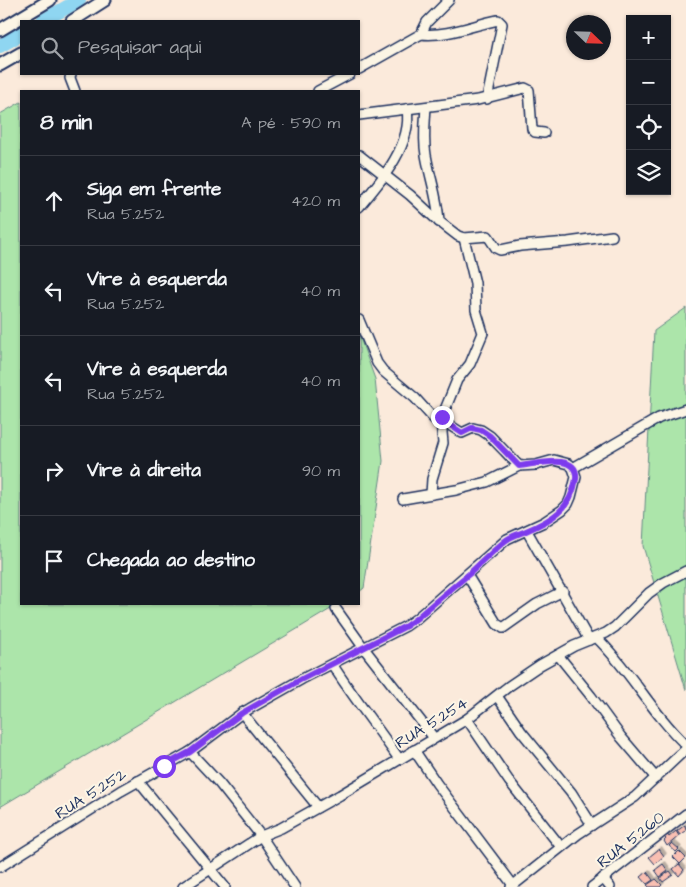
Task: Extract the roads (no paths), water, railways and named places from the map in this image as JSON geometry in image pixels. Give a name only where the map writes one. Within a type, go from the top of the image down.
[{"type":"main road","points":[[0,30],[50,0]]},
{"type":"main road","points":[[74,20],[105,0]]},
{"type":"main road","points":[[0,65],[20,54]]},
{"type":"street","points":[[360,68],[421,34],[427,22],[448,0]]},
{"type":"street","points":[[421,34],[445,33],[478,24],[500,21],[502,24],[487,99]]},
{"type":"street","points":[[71,75],[75,90]]},
{"type":"street","points":[[321,90],[348,75]]},
{"type":"street","points":[[360,114],[487,99],[527,88],[532,129],[535,132],[544,133]]},
{"type":"street","points":[[426,107],[424,140],[439,222]]},
{"type":"street","points":[[360,205],[386,175],[406,132],[407,109]]},
{"type":"street","points":[[360,156],[386,175],[439,222],[464,238],[488,236],[496,248],[500,250],[612,236]]},
{"type":"street","points":[[431,494],[432,479],[443,443],[441,422],[457,380],[470,364],[483,333],[476,310],[474,283],[464,238]]},
{"type":"street","points":[[360,322],[377,363],[383,371],[415,398],[434,419],[450,425],[462,433],[472,428],[487,433],[519,466]]},
{"type":"street","points":[[403,499],[487,482],[519,466],[536,465],[554,460],[574,468],[659,418],[686,409]]},
{"type":"street","name":"RUA 5.252","points":[[0,867],[190,752],[242,713],[417,618],[507,539],[551,518],[568,504],[576,477],[574,468]]},
{"type":"street","points":[[527,530],[593,639],[612,653],[670,730],[686,744]]},
{"type":"street","name":"RUA 5.254","points":[[183,887],[261,836],[281,828],[318,807],[467,719],[522,677],[558,655],[615,627],[649,593],[662,583],[686,571]]},
{"type":"street","points":[[467,575],[497,624],[503,628],[537,604],[563,591]]},
{"type":"street","points":[[336,609],[434,738]]},
{"type":"street","points":[[558,655],[621,737],[656,778]]},
{"type":"street","points":[[332,664],[399,760]]},
{"type":"street","points":[[497,696],[521,730],[571,792],[592,825]]},
{"type":"street","points":[[242,713],[318,807]]},
{"type":"street","points":[[467,719],[509,781],[561,848]]},
{"type":"street","points":[[414,750],[512,886],[578,834],[636,797],[686,749]]},
{"type":"street","points":[[190,752],[219,783],[261,836],[295,887]]},
{"type":"street","points":[[138,782],[225,887]]},
{"type":"street","name":"RUA 5.260","points":[[592,887],[686,814]]},
{"type":"street","points":[[603,878],[610,887]]},
{"type":"waterway","points":[[45,20],[79,0]]},
{"type":"waterway","points":[[0,46],[20,35]]}]
